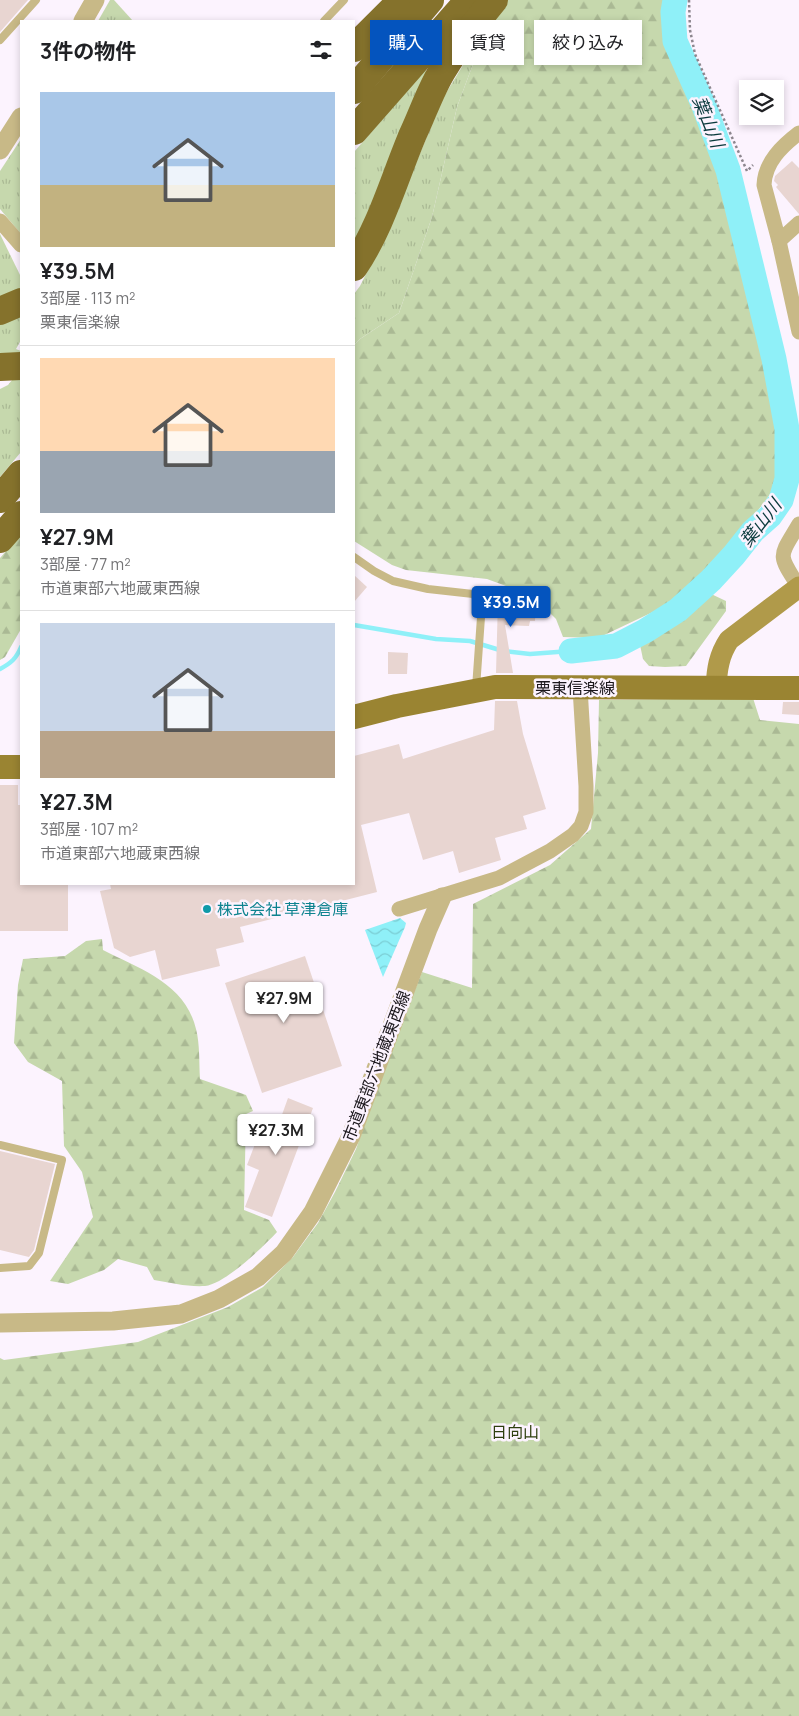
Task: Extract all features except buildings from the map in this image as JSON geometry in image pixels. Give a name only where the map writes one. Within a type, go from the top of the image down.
[{"type":"highway","points":[[355,47],[402,0]]},
{"type":"highway","points":[[355,89],[430,0]]},
{"type":"highway","points":[[355,130],[469,0]]},
{"type":"highway","points":[[355,266],[380,218],[413,135],[443,70],[494,0]]},
{"type":"highway","points":[[0,310],[20,302]]},
{"type":"highway","points":[[0,367],[20,366]]},
{"type":"highway","points":[[0,499],[20,475]]},
{"type":"highway","points":[[0,539],[20,516]]},
{"type":"main road","points":[[716,687],[722,651],[729,640],[799,587]]},
{"type":"main road","name":"栗東信楽線","points":[[355,716],[495,687],[799,688]]},
{"type":"main road","points":[[0,766],[20,767]]},
{"type":"street","points":[[84,20],[95,0]]},
{"type":"street","points":[[0,150],[20,119]]},
{"type":"street","points":[[799,133],[787,142],[773,158],[764,176],[764,185],[796,310],[799,332]]},
{"type":"street","points":[[0,221],[20,245]]},
{"type":"street","points":[[779,241],[799,223]]},
{"type":"street","points":[[799,524],[783,552],[783,562],[799,587]]},
{"type":"street","points":[[399,910],[499,878],[550,851],[573,835],[581,826],[586,812],[586,786],[580,688]]},
{"type":"street","name":"市道東部六地蔵東西線","points":[[0,1323],[113,1321],[181,1314],[219,1299],[258,1277],[284,1253],[313,1212],[351,1136],[428,929],[442,897]]},
{"type":"lane","points":[[0,40],[36,0]]},
{"type":"lane","points":[[325,20],[344,0]]},
{"type":"lane","points":[[355,558],[393,581],[428,589],[472,594],[482,603],[476,691]]},
{"type":"lane","points":[[0,1145],[62,1160],[39,1252],[29,1266],[0,1268]]},
{"type":"path","points":[[690,0],[690,30],[695,54],[747,171],[753,165]]},
{"type":"green space","points":[[110,0],[114,0],[132,20],[99,20]]},
{"type":"green space","points":[[508,0],[669,0],[667,19],[675,63],[700,114],[725,194],[770,373],[783,459],[775,488],[746,526],[703,574],[674,602],[598,638],[563,637],[556,619],[533,596],[487,579],[406,570],[392,565],[355,542],[355,344],[399,313],[432,217],[457,107],[473,65],[524,65],[524,20],[491,20]]},
{"type":"green space","points":[[463,65],[473,65],[457,107],[432,217],[399,313],[355,344],[355,293],[372,262],[443,98]]},
{"type":"green space","points":[[425,70],[430,74],[355,242],[355,151]]},
{"type":"green space","points":[[20,141],[20,233],[0,209],[0,171]]},
{"type":"green space","points":[[0,234],[20,275],[20,292],[0,301]]},
{"type":"green space","points":[[20,313],[20,342],[16,349],[20,351],[20,357],[0,358],[0,321]]},
{"type":"green space","points":[[17,374],[20,374],[20,453],[0,477],[0,389],[8,385]]},
{"type":"green space","points":[[20,535],[20,631],[5,657],[0,660],[0,558]]},
{"type":"green space","points":[[709,593],[726,601],[726,611],[686,666],[649,666],[643,659],[640,645],[684,615]]},
{"type":"green space","name":"日向山","points":[[753,698],[760,720],[799,724],[799,1716],[0,1716],[0,1358],[4,1360],[138,1342],[228,1307],[263,1287],[293,1257],[318,1223],[335,1192],[356,1149],[422,972],[472,988],[473,904],[550,865],[591,829],[598,753],[599,700]]},
{"type":"green space","points":[[102,939],[103,950],[159,979],[182,1000],[190,1013],[196,1029],[199,1047],[200,1079],[246,1095],[253,1111],[246,1114],[244,1210],[269,1220],[277,1232],[243,1264],[213,1284],[192,1286],[154,1280],[147,1267],[118,1259],[104,1270],[68,1284],[50,1281],[93,1217],[82,1172],[64,1146],[62,1081],[28,1062],[14,1043],[18,985],[23,959],[65,956],[86,941]]},
{"type":"water","points":[[400,918],[406,923],[405,927],[383,977],[365,930]]},
{"type":"waterway","name":"葉山川","points":[[571,651],[616,646],[645,631],[678,610],[711,580],[753,531],[770,516],[781,500],[787,479],[787,429],[774,359],[728,170],[704,106],[675,41],[673,12],[675,0]]},
{"type":"waterway","name":"葉山川","points":[[355,625],[436,639],[470,641],[503,651],[530,654],[571,651]]},
{"type":"waterway","name":"葉山川","points":[[0,669],[13,660],[20,649]]},
{"type":"place","name":"株式会社 草津倉庫","points":[[207,909]]}]
